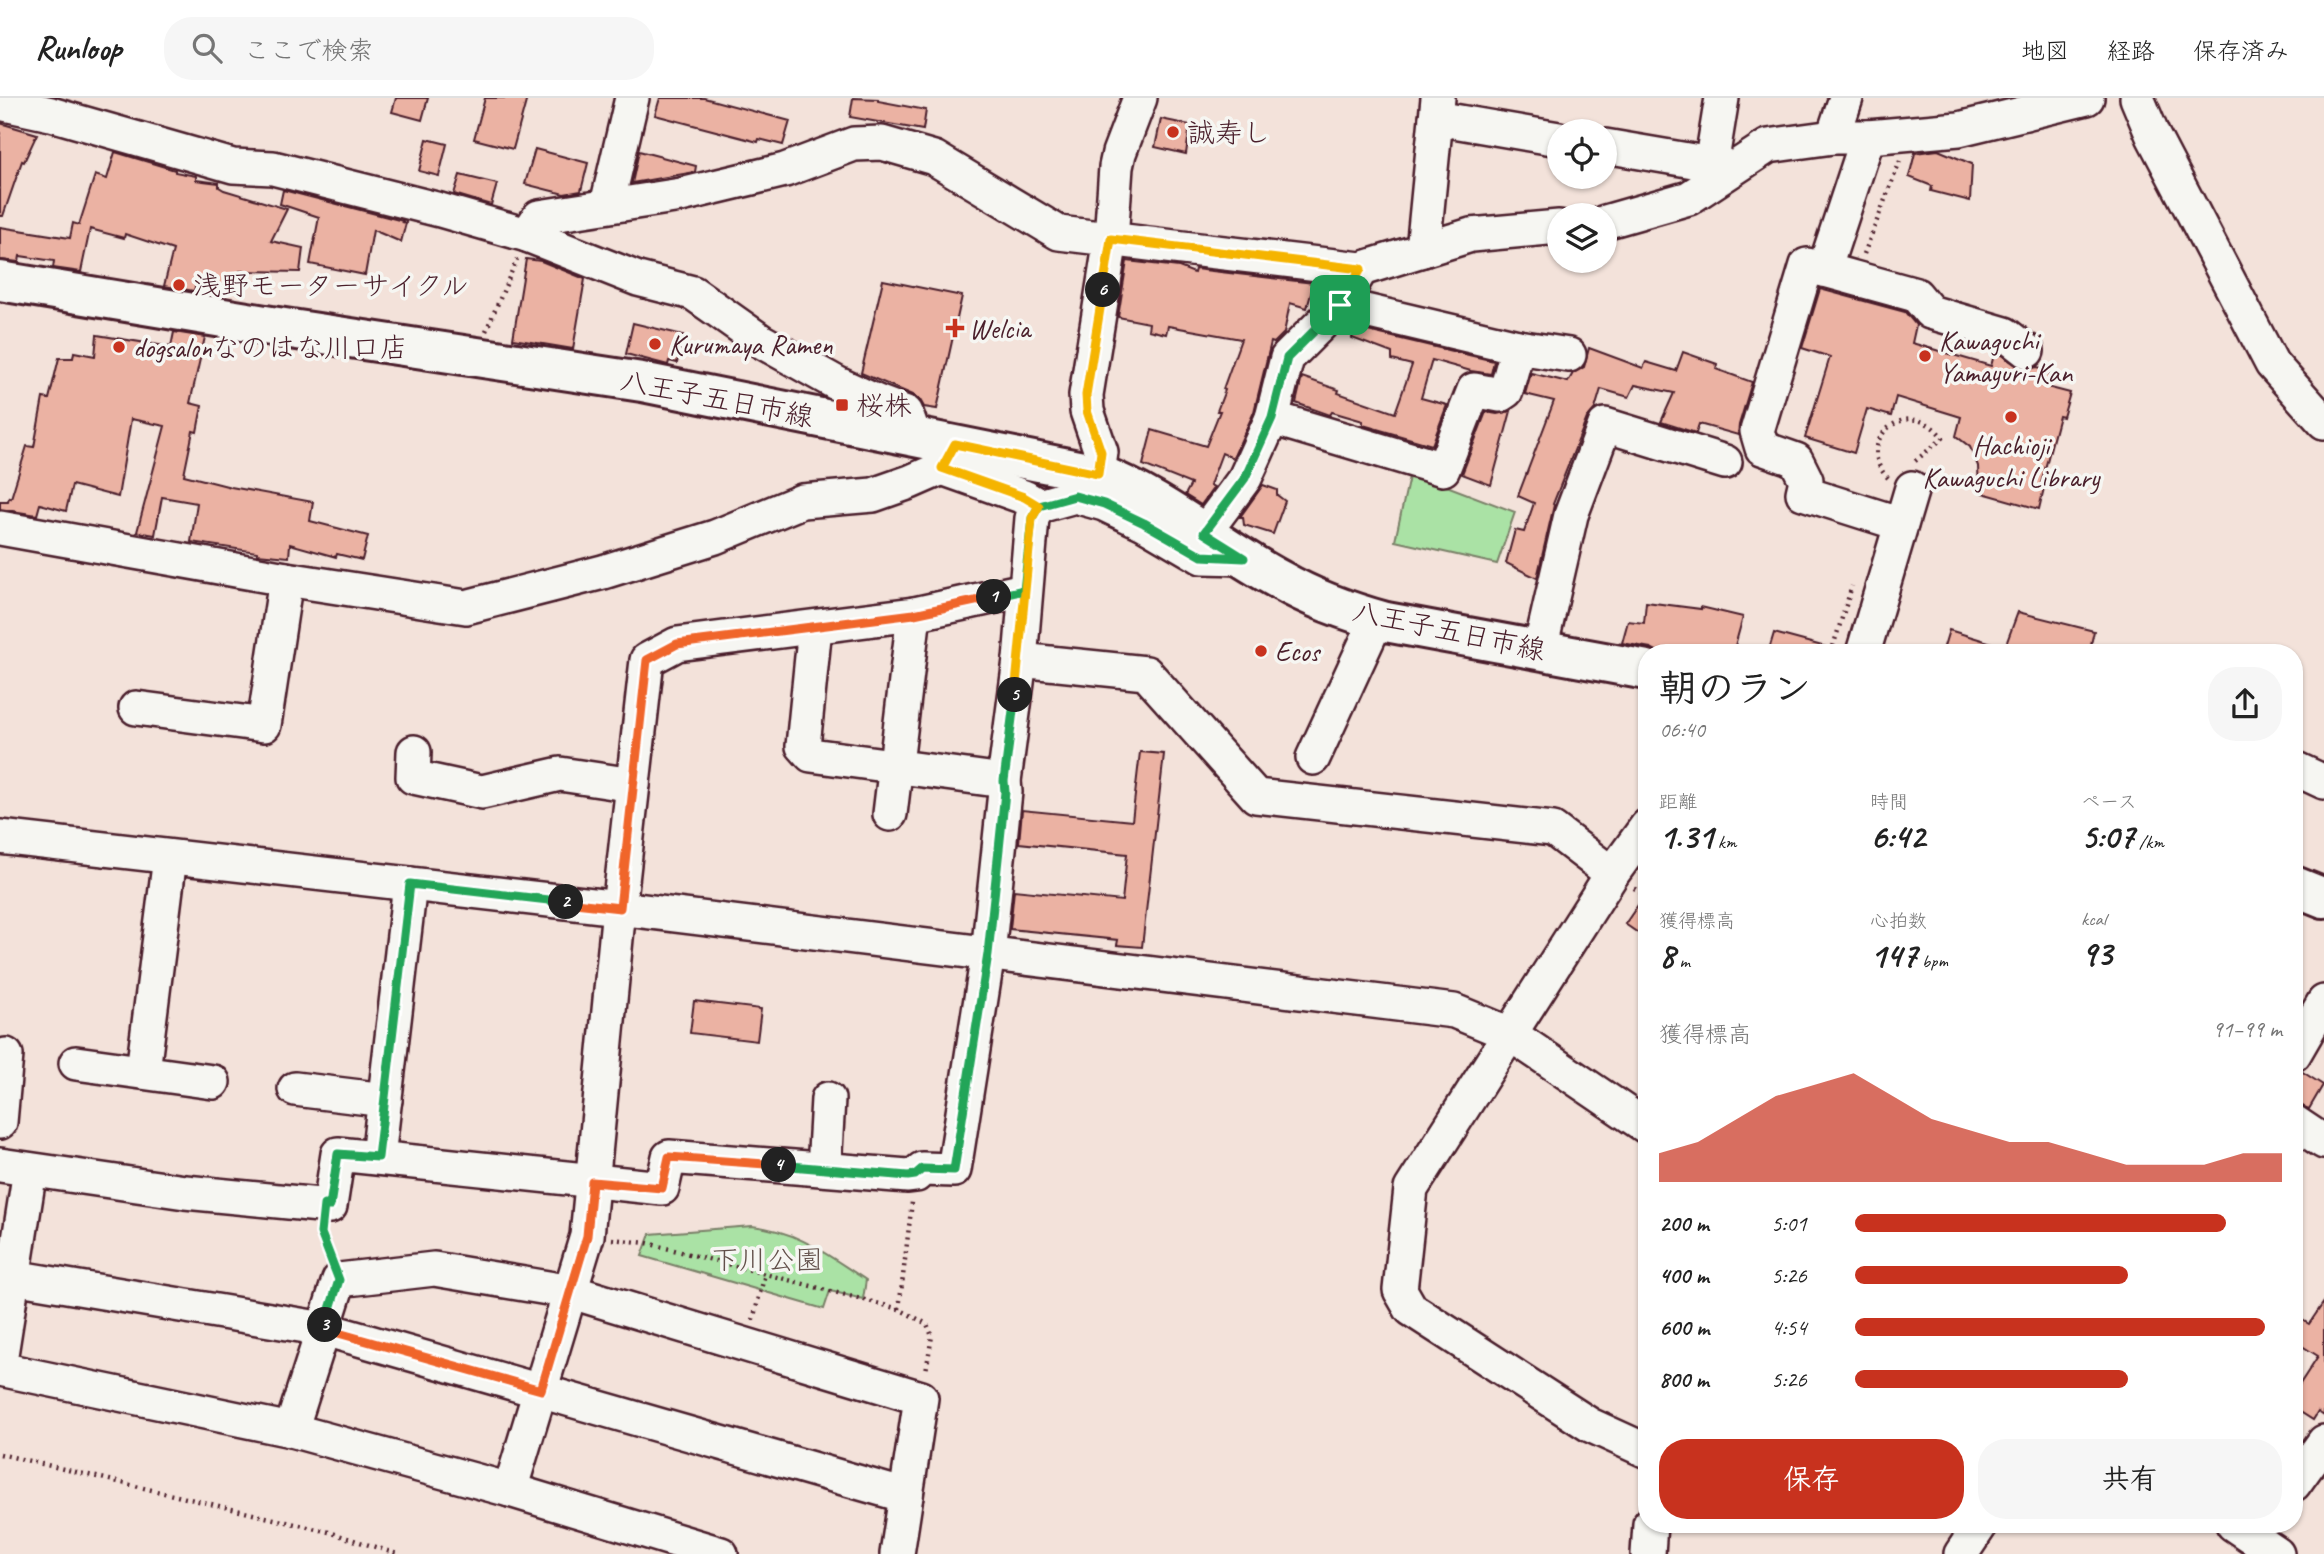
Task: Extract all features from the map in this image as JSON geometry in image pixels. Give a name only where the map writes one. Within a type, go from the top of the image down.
[{"type":"main road","name":"八王子五日市線","points":[[0,281],[271,327],[642,382],[914,435],[949,456],[1098,474],[1145,495],[1279,580],[1320,600],[1377,619],[1638,668]]},
{"type":"main road","points":[[2303,890],[2324,898]]},
{"type":"street","points":[[607,205],[632,98]]},
{"type":"street","points":[[1098,474],[1101,452],[1087,411],[1086,395],[1111,239],[1119,153],[1140,98]]},
{"type":"street","points":[[1709,175],[1722,98]]},
{"type":"street","points":[[1833,137],[1846,98]]},
{"type":"street","points":[[1617,219],[1689,198],[1709,175],[1768,146],[1833,137],[1911,134],[1961,113],[2087,98]]},
{"type":"street","points":[[2137,98],[2153,136],[2272,364],[2324,422]]},
{"type":"street","points":[[0,103],[56,106],[233,166],[273,168],[440,210],[527,235],[638,279],[693,293],[761,341],[838,384],[905,413],[914,435]]},
{"type":"street","points":[[1423,250],[1437,108],[1547,136]]},
{"type":"street","points":[[1840,274],[1868,137]]},
{"type":"street","points":[[527,235],[539,217],[681,195],[785,170],[854,144],[883,143],[934,158],[1059,233],[1361,269],[1471,235],[1547,228]]},
{"type":"street","points":[[1617,149],[1709,175]]},
{"type":"street","points":[[1901,524],[1803,493],[1806,480],[1796,460],[1762,448],[1757,432],[1807,265],[1916,295],[1930,312],[2005,334],[2027,351]]},
{"type":"street","points":[[1204,533],[1245,478],[1272,418],[1287,358],[1340,305],[1361,269]]},
{"type":"street","points":[[1340,305],[1518,347],[1569,355]]},
{"type":"street","points":[[1272,418],[1443,469],[1474,390],[1500,395],[1506,391],[1518,347]]},
{"type":"street","points":[[1540,650],[1572,515],[1605,425],[1725,462]]},
{"type":"street","points":[[0,528],[286,579],[467,607],[603,572],[715,537],[802,501],[873,495],[910,482],[949,456],[1039,506]]},
{"type":"street","points":[[1866,644],[1901,524],[1902,484]]},
{"type":"street","points":[[0,1362],[10,1266],[15,1167],[185,1192],[330,1206],[338,1154],[662,1188],[669,1157],[915,1175],[922,1169],[954,1170],[988,954],[1004,781],[1020,660],[1032,518],[1039,506],[1075,496],[1104,504],[1202,556],[1244,558]]},
{"type":"street","points":[[136,708],[264,725],[286,579]]},
{"type":"street","points":[[510,1490],[587,1236],[647,660],[677,644],[914,614],[1024,590]]},
{"type":"street","points":[[890,814],[914,614]]},
{"type":"street","points":[[1313,758],[1377,619]]},
{"type":"street","points":[[815,627],[803,746],[811,755],[1004,781]]},
{"type":"street","points":[[1020,660],[1146,673],[1256,796],[1553,829],[1612,874]]},
{"type":"street","points":[[414,752],[413,777],[482,792],[560,774],[634,785]]},
{"type":"street","points":[[2303,772],[2324,782]]},
{"type":"street","points":[[0,837],[620,908],[1454,1011],[1510,1034],[1638,1121]]},
{"type":"street","points":[[1638,838],[1612,874],[1411,1189],[1400,1290],[1411,1309],[1590,1425],[1638,1447]]},
{"type":"street","points":[[143,1071],[170,856]]},
{"type":"street","points":[[378,1157],[410,884]]},
{"type":"street","points":[[2303,1038],[2324,1002]]},
{"type":"street","points":[[0,1122],[6,1055]]},
{"type":"street","points":[[76,1063],[213,1082]]},
{"type":"street","points":[[295,1089],[384,1100]]},
{"type":"street","points":[[824,1169],[828,1099]]},
{"type":"street","points":[[2303,1128],[2324,1142]]},
{"type":"street","points":[[10,1266],[324,1329],[906,1496]]},
{"type":"street","points":[[291,1430],[339,1280],[434,1269],[572,1292],[921,1398],[897,1554]]},
{"type":"street","points":[[0,1369],[291,1430],[510,1490],[721,1554]]},
{"type":"street","points":[[2303,1471],[2324,1442]]},
{"type":"street","points":[[1648,1554],[1649,1533]]},
{"type":"street","points":[[1961,1554],[1975,1533]]},
{"type":"path","points":[[1840,274],[1911,134]]},
{"type":"path","points":[[481,342],[527,235]]},
{"type":"path","points":[[1902,484],[1883,472],[1877,458],[1877,444],[1883,430],[1897,421],[1911,420],[1930,425],[1943,438]]},
{"type":"path","points":[[899,1309],[915,1175]]},
{"type":"path","points":[[324,1205],[321,1233],[339,1280]]},
{"type":"path","points":[[587,1236],[647,1243],[899,1309],[927,1324],[932,1336],[921,1398]]},
{"type":"path","points":[[746,1345],[765,1274]]},
{"type":"path","points":[[0,1454],[329,1532],[397,1554]]},
{"type":"green space","points":[[1410,472],[1515,512],[1497,564],[1395,541]]},
{"type":"green space","name":"下川公園","points":[[752,1226],[798,1239],[866,1280],[863,1299],[830,1291],[824,1309],[642,1256],[650,1234]]},
{"type":"building","points":[[396,98],[428,98],[422,120],[392,112]]},
{"type":"building","points":[[485,98],[527,98],[513,149],[474,139]]},
{"type":"building","points":[[660,98],[704,98],[790,121],[783,145],[759,139],[758,142],[655,115]]},
{"type":"building","points":[[853,98],[878,99],[926,110],[923,130],[850,117]]},
{"type":"building","name":"誠寿し","points":[[1161,119],[1190,125],[1186,154],[1155,147]]},
{"type":"building","points":[[0,123],[37,134],[24,162],[22,161],[3,216],[0,216]]},
{"type":"building","points":[[427,139],[447,144],[439,176],[419,171]]},
{"type":"building","points":[[535,149],[588,163],[581,191],[564,194],[525,184]]},
{"type":"building","points":[[1938,150],[1972,164],[1970,201],[1931,191],[1932,186],[1909,177],[1915,153]]},
{"type":"building","points":[[639,151],[696,166],[695,172],[632,183]]},
{"type":"building","points":[[115,152],[175,172],[196,176],[196,180],[219,183],[219,187],[224,190],[287,209],[271,241],[303,248],[300,272],[240,271],[237,282],[229,281],[228,289],[221,287],[220,295],[195,287],[194,291],[164,286],[173,250],[125,234],[124,238],[90,229],[81,272],[53,268],[54,261],[20,256],[19,262],[0,260],[0,227],[70,238],[73,223],[79,225],[95,175],[107,179]]},
{"type":"building","points":[[460,175],[497,184],[491,205],[454,194]]},
{"type":"building","points":[[283,190],[403,221],[406,223],[401,242],[373,230],[365,275],[310,264],[319,217],[280,204]]},
{"type":"building","points":[[526,259],[541,261],[585,279],[573,349],[513,339]]},
{"type":"building","points":[[1127,261],[1179,267],[1194,273],[1195,269],[1314,283],[1307,308],[1290,303],[1284,333],[1274,343],[1271,342],[1254,412],[1233,458],[1222,453],[1210,485],[1214,487],[1201,505],[1185,495],[1191,484],[1143,465],[1152,430],[1206,446],[1220,411],[1217,411],[1225,390],[1223,389],[1241,339],[1168,326],[1166,334],[1148,330],[1149,323],[1118,317]]},
{"type":"building","points":[[883,280],[962,296],[937,409],[924,407],[913,395],[861,373]]},
{"type":"building","points":[[1820,289],[1905,312],[1916,325],[1912,343],[1991,366],[1995,351],[2024,370],[2037,367],[2051,370],[2047,387],[2070,393],[2063,417],[2059,416],[2041,484],[2045,484],[2039,509],[1979,492],[1978,466],[1970,447],[1956,436],[1961,417],[1896,397],[1891,416],[1867,409],[1854,453],[1805,438],[1830,357],[1802,348]]},
{"type":"building","name":"Kurumaya Ramen","points":[[633,323],[683,335],[677,363],[669,361],[668,365],[626,354]]},
{"type":"building","points":[[1355,328],[1494,361],[1491,374],[1432,360],[1421,398],[1447,405],[1432,445],[1363,425],[1363,421],[1332,412],[1330,415],[1296,403],[1302,377],[1395,413],[1412,365],[1392,360],[1392,353],[1352,338]]},
{"type":"building","points":[[174,332],[205,337],[190,403],[202,406],[197,432],[193,431],[184,475],[231,487],[313,502],[310,521],[368,536],[362,560],[337,554],[336,557],[290,544],[289,557],[191,542],[197,503],[162,497],[155,535],[137,532],[165,426],[131,419],[118,497],[72,485],[66,511],[40,504],[37,515],[0,509],[0,501],[8,501],[9,497],[11,498],[27,446],[34,447],[43,398],[49,399],[59,358],[73,358],[74,352],[95,356],[97,335],[171,347]]},
{"type":"building","points":[[1589,348],[1643,368],[1646,362],[1676,371],[1683,352],[1717,364],[1716,369],[1752,382],[1738,435],[1699,424],[1696,433],[1661,422],[1674,393],[1635,385],[1629,397],[1601,389],[1595,409],[1587,418],[1553,504],[1537,578],[1506,563],[1515,530],[1524,532],[1534,503],[1518,496],[1554,401],[1525,394],[1531,373],[1568,382],[1573,373],[1584,367]]},
{"type":"building","points":[[1511,411],[1491,485],[1462,474],[1486,412],[1497,414]]},
{"type":"building","points":[[1263,485],[1277,490],[1277,495],[1285,501],[1273,534],[1244,525],[1243,517],[1240,517]]},
{"type":"building","points":[[1646,602],[1701,607],[1743,617],[1736,644],[1638,646],[1622,643],[1628,621],[1644,623]]},
{"type":"building","points":[[2018,612],[2094,631],[2091,644],[2006,644]]},
{"type":"building","points":[[1949,630],[1995,644],[1945,644]]},
{"type":"building","points":[[1774,633],[1815,644],[1771,644]]},
{"type":"building","points":[[1140,752],[1164,754],[1142,947],[1117,945],[1118,940],[1010,929],[1014,890],[1122,901],[1127,854],[1019,843],[1022,810],[1132,821]]},
{"type":"building","points":[[1638,905],[1638,933],[1625,924]]},
{"type":"building","points":[[694,1001],[761,1009],[757,1041],[690,1033]]},
{"type":"building","points":[[2303,1072],[2323,1085],[2309,1109],[2303,1107]]},
{"type":"building","points":[[2324,1302],[2324,1416],[2318,1412],[2313,1420],[2303,1414],[2303,1379],[2318,1356],[2303,1347],[2303,1320],[2309,1324]]},
{"type":"place","name":"誠寿し","points":[[1173,132]]},
{"type":"place","name":"浅野モーターサイクル","points":[[179,285]]},
{"type":"place","name":"Welcia","points":[[955,328]]},
{"type":"place","name":"Kurumaya Ramen","points":[[655,344]]},
{"type":"place","name":"dogsalonなのはな川口店","points":[[119,347]]},
{"type":"place","name":"Kawaguchi Yamayuri-Kan","points":[[1925,356]]},
{"type":"place","name":"桜株","points":[[842,405]]},
{"type":"place","name":"Hachioji Kawaguchi Library","points":[[2011,417]]},
{"type":"place","name":"Ecos","points":[[1261,651]]},
{"type":"route","points":[[1340,305],[1287,358],[1272,418],[1245,478],[1204,533],[1244,558],[1202,556],[1104,504],[1075,496],[1039,506],[1032,518],[1024,590],[914,614],[677,644],[647,660],[620,908],[410,884],[378,1157],[338,1154],[330,1206],[324,1205],[321,1233],[339,1280],[324,1329],[541,1390],[587,1236],[592,1182],[662,1188],[669,1157],[908,1176],[915,1175],[922,1169],[954,1170],[988,954],[1004,781],[1020,660],[1024,590],[1030,534],[1032,518],[1039,506],[1024,497],[942,468],[955,444],[1098,474],[1101,452],[1087,411],[1086,395],[1111,239],[1361,269],[1340,305]]}]
